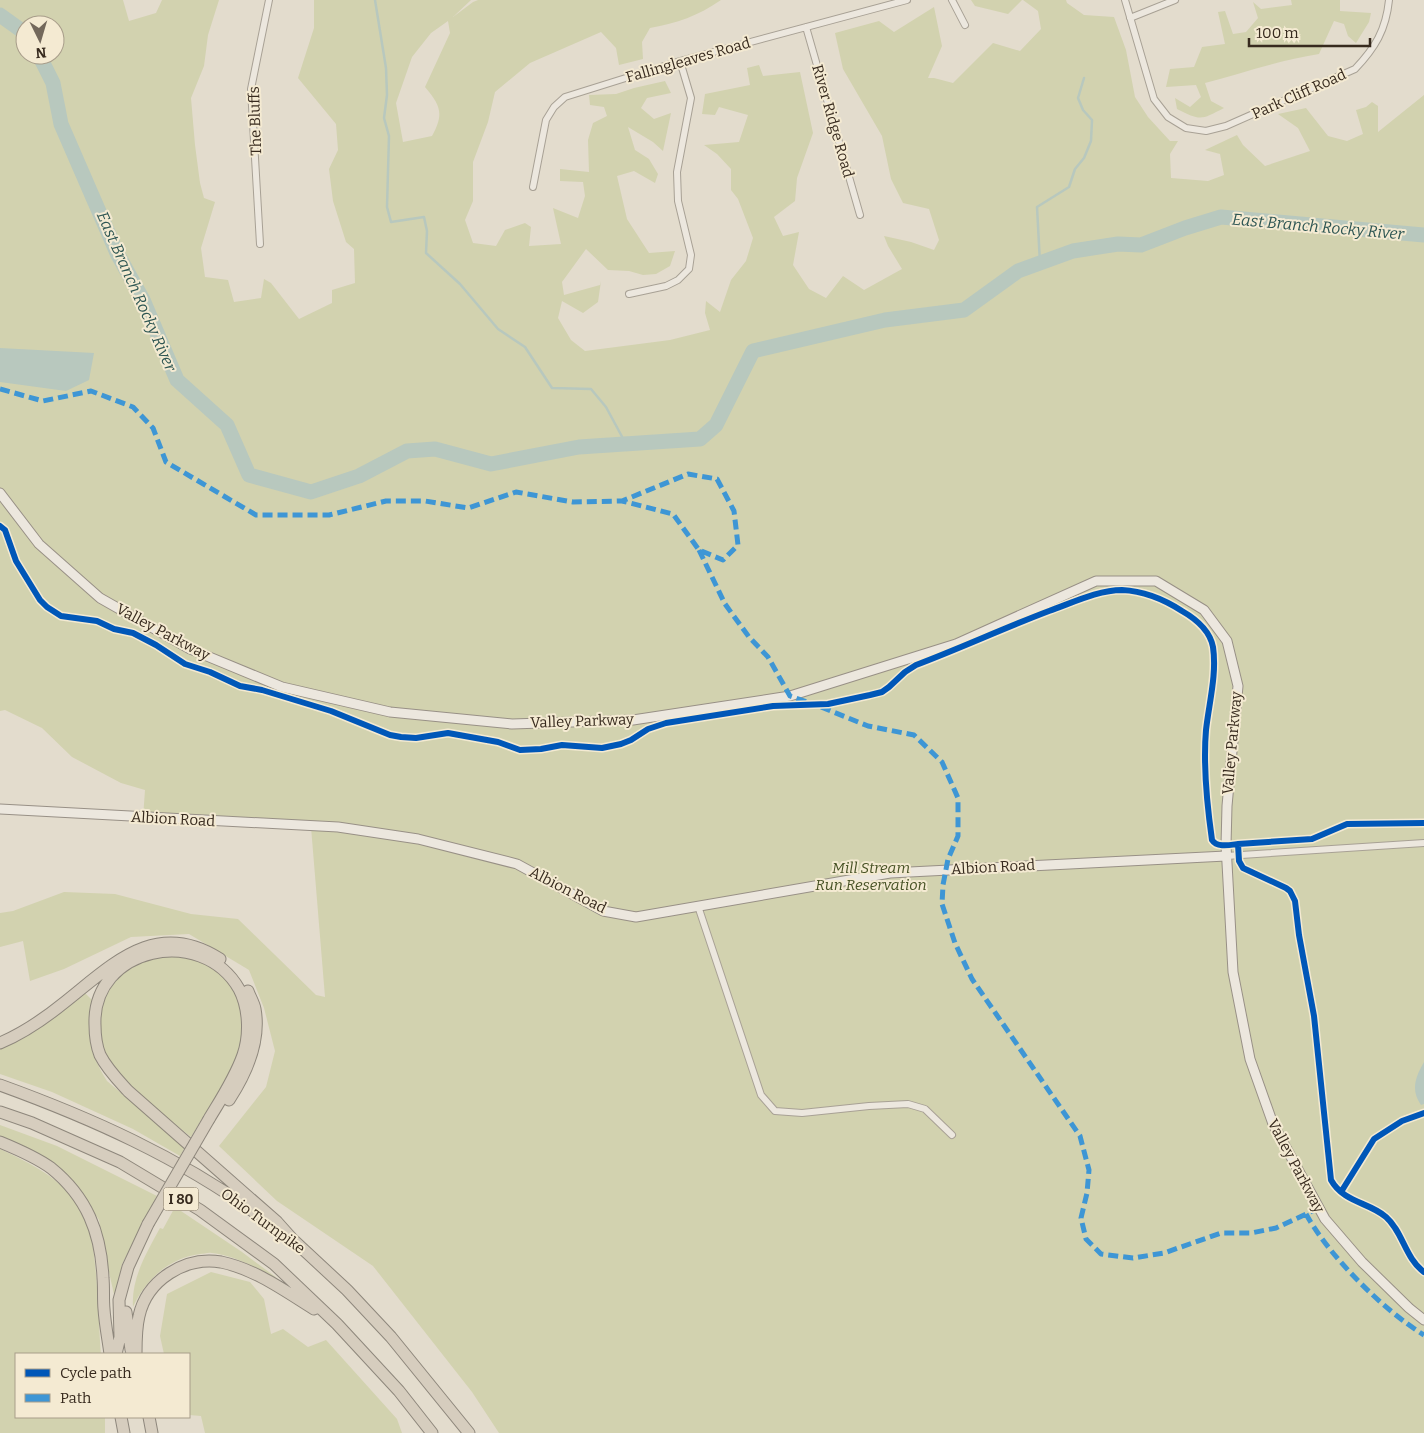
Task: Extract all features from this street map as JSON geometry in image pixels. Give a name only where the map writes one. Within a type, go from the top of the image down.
[{"type":"highway","points":[[0,1043],[18,1036],[38,1023],[107,968],[139,949],[155,943],[173,943],[190,944],[207,950],[230,965],[247,988],[255,1009],[256,1030],[253,1051],[237,1087],[212,1121]]},
{"type":"highway","points":[[116,1353],[120,1337],[119,1300],[128,1267],[152,1225],[212,1121],[230,1085],[244,1054],[248,1022],[247,1010],[242,995],[233,979],[221,967],[186,951],[153,952],[135,959],[120,968],[110,980],[97,1006],[95,1019],[96,1037],[100,1056],[128,1091],[277,1222],[294,1241]]},
{"type":"highway","name":"Ohio Turnpike","points":[[0,1085],[74,1114],[158,1152],[240,1202],[294,1241],[347,1290],[392,1337],[469,1433]]},
{"type":"highway","name":"Ohio Turnpike","points":[[0,1112],[32,1123],[120,1162],[200,1210],[274,1264],[337,1324],[399,1391],[432,1433]]},
{"type":"highway","points":[[0,1142],[38,1159],[51,1168],[71,1187],[86,1208],[99,1244],[104,1278],[104,1308],[110,1353]]},
{"type":"highway","points":[[134,1353],[127,1326],[126,1304],[132,1274],[152,1225]]},
{"type":"highway","points":[[134,1353],[138,1323],[145,1300],[154,1286],[166,1275],[182,1266],[198,1262],[221,1262],[242,1269],[277,1286],[337,1324]]},
{"type":"highway","points":[[121,1418],[124,1433]]},
{"type":"highway","points":[[149,1418],[152,1433]]},
{"type":"street","name":"The Bluffs","points":[[260,244],[251,89],[269,0]]},
{"type":"street","name":"Fallingleaves Road","points":[[533,187],[546,120],[554,107],[565,96],[680,61],[907,0]]},
{"type":"street","points":[[952,0],[965,25]]},
{"type":"street","name":"Park Cliff Road","points":[[1125,0],[1154,99],[1168,117],[1186,128],[1206,130],[1226,126],[1355,68],[1368,55],[1378,40],[1388,14],[1389,0]]},
{"type":"street","points":[[1130,18],[1175,0]]},
{"type":"street","name":"River Ridge Road","points":[[806,27],[860,215]]},
{"type":"street","points":[[629,294],[666,286],[678,280],[689,269],[691,255],[678,200],[677,172],[691,98],[680,61]]},
{"type":"street","name":"Valley Parkway","points":[[0,493],[39,544],[100,598],[190,649],[282,687],[372,708],[390,712],[512,724],[633,720],[790,696],[956,644],[1096,581],[1156,582],[1204,610],[1227,641],[1238,686],[1227,806],[1226,856],[1233,972],[1250,1059],[1272,1124],[1324,1219],[1362,1262],[1424,1320]]},
{"type":"street","name":"Albion Road","points":[[0,809],[347,829],[418,838],[517,864],[603,911],[636,916],[890,873],[1226,856]]},
{"type":"street","points":[[1226,856],[1424,843]]},
{"type":"street","points":[[698,906],[761,1095],[775,1111],[802,1112],[908,1104],[925,1110],[952,1135]]},
{"type":"green space","name":"Mill Stream Run Reservation","points":[[0,0],[123,0],[129,21],[156,13],[162,0],[219,0],[208,35],[204,66],[191,98],[200,183],[204,198],[215,202],[201,248],[205,277],[228,280],[234,302],[261,298],[264,279],[271,283],[299,319],[332,303],[332,290],[355,283],[354,249],[346,242],[333,201],[329,169],[338,150],[336,124],[298,78],[314,28],[314,0],[471,0],[453,17],[478,0],[721,0],[687,18],[650,28],[642,42],[643,59],[619,65],[616,48],[601,32],[530,63],[495,92],[488,122],[473,162],[473,201],[465,220],[473,243],[496,246],[505,230],[525,223],[531,227],[529,246],[561,244],[553,208],[578,218],[585,196],[583,182],[560,181],[560,169],[589,172],[588,140],[593,123],[607,116],[604,107],[590,105],[589,95],[616,94],[665,81],[671,93],[647,98],[641,108],[654,119],[671,113],[663,151],[653,142],[628,127],[635,150],[649,159],[658,174],[655,183],[634,171],[617,176],[627,219],[649,253],[675,251],[670,266],[656,274],[643,275],[629,271],[608,270],[586,249],[562,282],[564,295],[600,285],[601,281],[598,302],[583,313],[562,301],[558,318],[571,340],[585,351],[670,340],[710,330],[705,313],[706,301],[720,312],[731,280],[746,261],[753,238],[738,199],[731,190],[731,169],[717,154],[704,145],[739,142],[748,115],[719,107],[715,115],[702,114],[705,94],[750,85],[747,68],[759,65],[763,76],[800,72],[813,133],[797,178],[795,201],[774,217],[783,236],[799,232],[793,265],[809,289],[826,298],[843,276],[864,290],[902,269],[884,236],[911,242],[934,250],[939,240],[929,209],[903,203],[891,179],[882,136],[843,69],[835,33],[879,21],[894,32],[934,7],[942,46],[928,78],[953,83],[993,43],[1020,51],[1041,29],[1038,11],[1023,0],[1066,0],[1067,3],[1084,15],[1114,17],[1126,50],[1135,97],[1148,117],[1170,141],[1178,141],[1170,154],[1171,178],[1208,181],[1224,175],[1220,154],[1205,150],[1237,135],[1243,145],[1265,166],[1310,151],[1298,128],[1278,114],[1306,108],[1328,136],[1347,141],[1363,134],[1356,110],[1366,107],[1372,102],[1378,106],[1378,132],[1424,95],[1424,1433],[499,1433],[472,1392],[373,1266],[277,1201],[219,1146],[266,1087],[275,1051],[264,1008],[249,970],[189,934],[131,937],[64,969],[30,981],[23,941],[0,947],[0,913],[13,911],[64,892],[115,894],[191,914],[238,919],[316,995],[325,997],[311,827],[143,818],[145,790],[121,783],[72,757],[42,728],[5,710],[0,711]],"holes":[[[448,21],[450,33],[425,87],[435,100],[439,110],[436,128],[432,136],[403,142],[396,103],[412,57],[431,33]]]},
{"type":"green space","points":[[971,0],[1022,0],[1008,14],[975,6]]},
{"type":"green space","points":[[1291,0],[1340,0],[1340,11],[1371,13],[1369,22],[1356,43],[1348,36],[1344,24],[1334,21],[1319,54],[1276,63],[1205,83],[1211,101],[1224,108],[1201,118],[1191,116],[1177,109],[1175,98],[1190,107],[1201,97],[1196,85],[1166,87],[1170,69],[1194,67],[1202,47],[1225,44],[1218,12],[1225,11],[1233,34],[1246,32],[1258,18],[1253,2],[1261,9],[1292,5]]},
{"type":"green space","points":[[178,955],[204,964],[224,977],[237,997],[240,1009],[240,1050],[223,1084],[191,1137],[124,1079],[107,1059],[100,1040],[101,1010],[106,996],[124,971],[152,957]]},
{"type":"green space","points":[[84,992],[92,1000],[90,1033],[93,1051],[107,1081],[185,1147],[180,1156],[133,1129],[52,1092],[0,1074],[0,1046]]},
{"type":"green space","points":[[0,1125],[57,1146],[157,1196],[122,1264],[115,1299],[99,1220],[75,1184],[57,1167],[0,1137]]},
{"type":"green space","points":[[0,1149],[23,1160],[54,1179],[81,1206],[87,1218],[91,1234],[98,1299],[101,1353],[15,1353],[15,1418],[105,1418],[105,1433],[0,1433]]},
{"type":"green space","points":[[175,1207],[277,1278],[229,1256],[210,1253],[189,1256],[169,1265],[152,1279],[133,1307],[133,1296],[141,1266],[160,1228],[163,1229]]},
{"type":"green space","points":[[211,1272],[250,1282],[264,1299],[271,1334],[283,1329],[308,1347],[326,1340],[397,1419],[402,1433],[205,1433],[201,1416],[190,1415],[190,1353],[164,1353],[160,1336],[167,1294]]},
{"type":"shaded area","points":[[0,348],[94,353],[89,380],[66,391],[0,382]]},
{"type":"shaded area","points":[[1424,1062],[1424,1104],[1421,1105],[1416,1094],[1415,1083]]},
{"type":"waterway","points":[[375,0],[386,68],[387,95],[384,118],[389,136],[387,207],[391,222],[424,217],[427,231],[426,253],[460,284],[498,329],[525,347],[552,388],[591,389],[606,407],[626,444]]},
{"type":"waterway","name":"East Branch Rocky River","points":[[0,15],[15,26]]},
{"type":"waterway","name":"East Branch Rocky River","points":[[44,65],[53,83],[61,124],[117,253],[143,300],[177,380],[227,425],[249,475],[311,492],[359,476],[407,451],[435,449],[491,464],[579,447],[700,439],[716,425],[753,351],[885,320],[964,310],[1018,271],[1073,251],[1118,244],[1141,245],[1185,228],[1221,217],[1424,235]]},
{"type":"waterway","points":[[1040,263],[1037,207],[1069,187],[1075,169],[1084,158],[1091,141],[1092,120],[1083,110],[1078,98],[1084,78]]},
{"type":"marked path","points":[[0,389],[43,401],[91,391],[133,407],[153,428],[166,462],[256,515],[329,515],[386,501],[425,501],[468,508],[516,492],[573,502],[622,501],[673,514],[699,550],[723,560],[738,545],[734,511],[717,479],[688,474],[622,501]]},
{"type":"marked path","points":[[699,550],[725,604],[749,637],[768,657],[790,696],[807,702]]},
{"type":"marked path","points":[[821,707],[868,726],[914,735],[942,762],[958,798],[958,836],[948,859],[943,885],[942,904],[955,943],[972,979],[1080,1136],[1089,1170],[1087,1193],[1081,1218],[1086,1239],[1101,1254],[1133,1258],[1164,1253],[1221,1233],[1251,1233],[1276,1228],[1319,1208]]},
{"type":"marked path","points":[[1306,1214],[1328,1247],[1358,1281],[1392,1311],[1424,1335]]},
{"type":"cycle path","points":[[0,526],[5,530],[16,561],[40,600],[61,616],[97,621],[114,629],[133,633],[185,664],[210,672],[240,686],[262,690],[331,711],[390,735],[416,738],[448,733],[498,742],[520,750],[562,745],[602,748],[621,744],[648,729],[666,723],[773,706],[828,704],[882,692],[916,665],[1032,618],[1104,592],[1130,591],[1146,594],[1168,603],[1187,614],[1202,626],[1209,636],[1213,647],[1213,678],[1206,730],[1205,757],[1207,799],[1212,840],[1220,845],[1238,844],[1239,861],[1243,868],[1286,888],[1290,891],[1295,901],[1299,935],[1314,1016],[1331,1180],[1336,1188],[1350,1198],[1386,1217],[1392,1223],[1412,1260],[1424,1272]]},
{"type":"cycle path","points":[[1238,844],[1312,839],[1347,824],[1424,823]]},
{"type":"cycle path","points":[[1341,1192],[1374,1139],[1402,1121],[1424,1113]]}]
